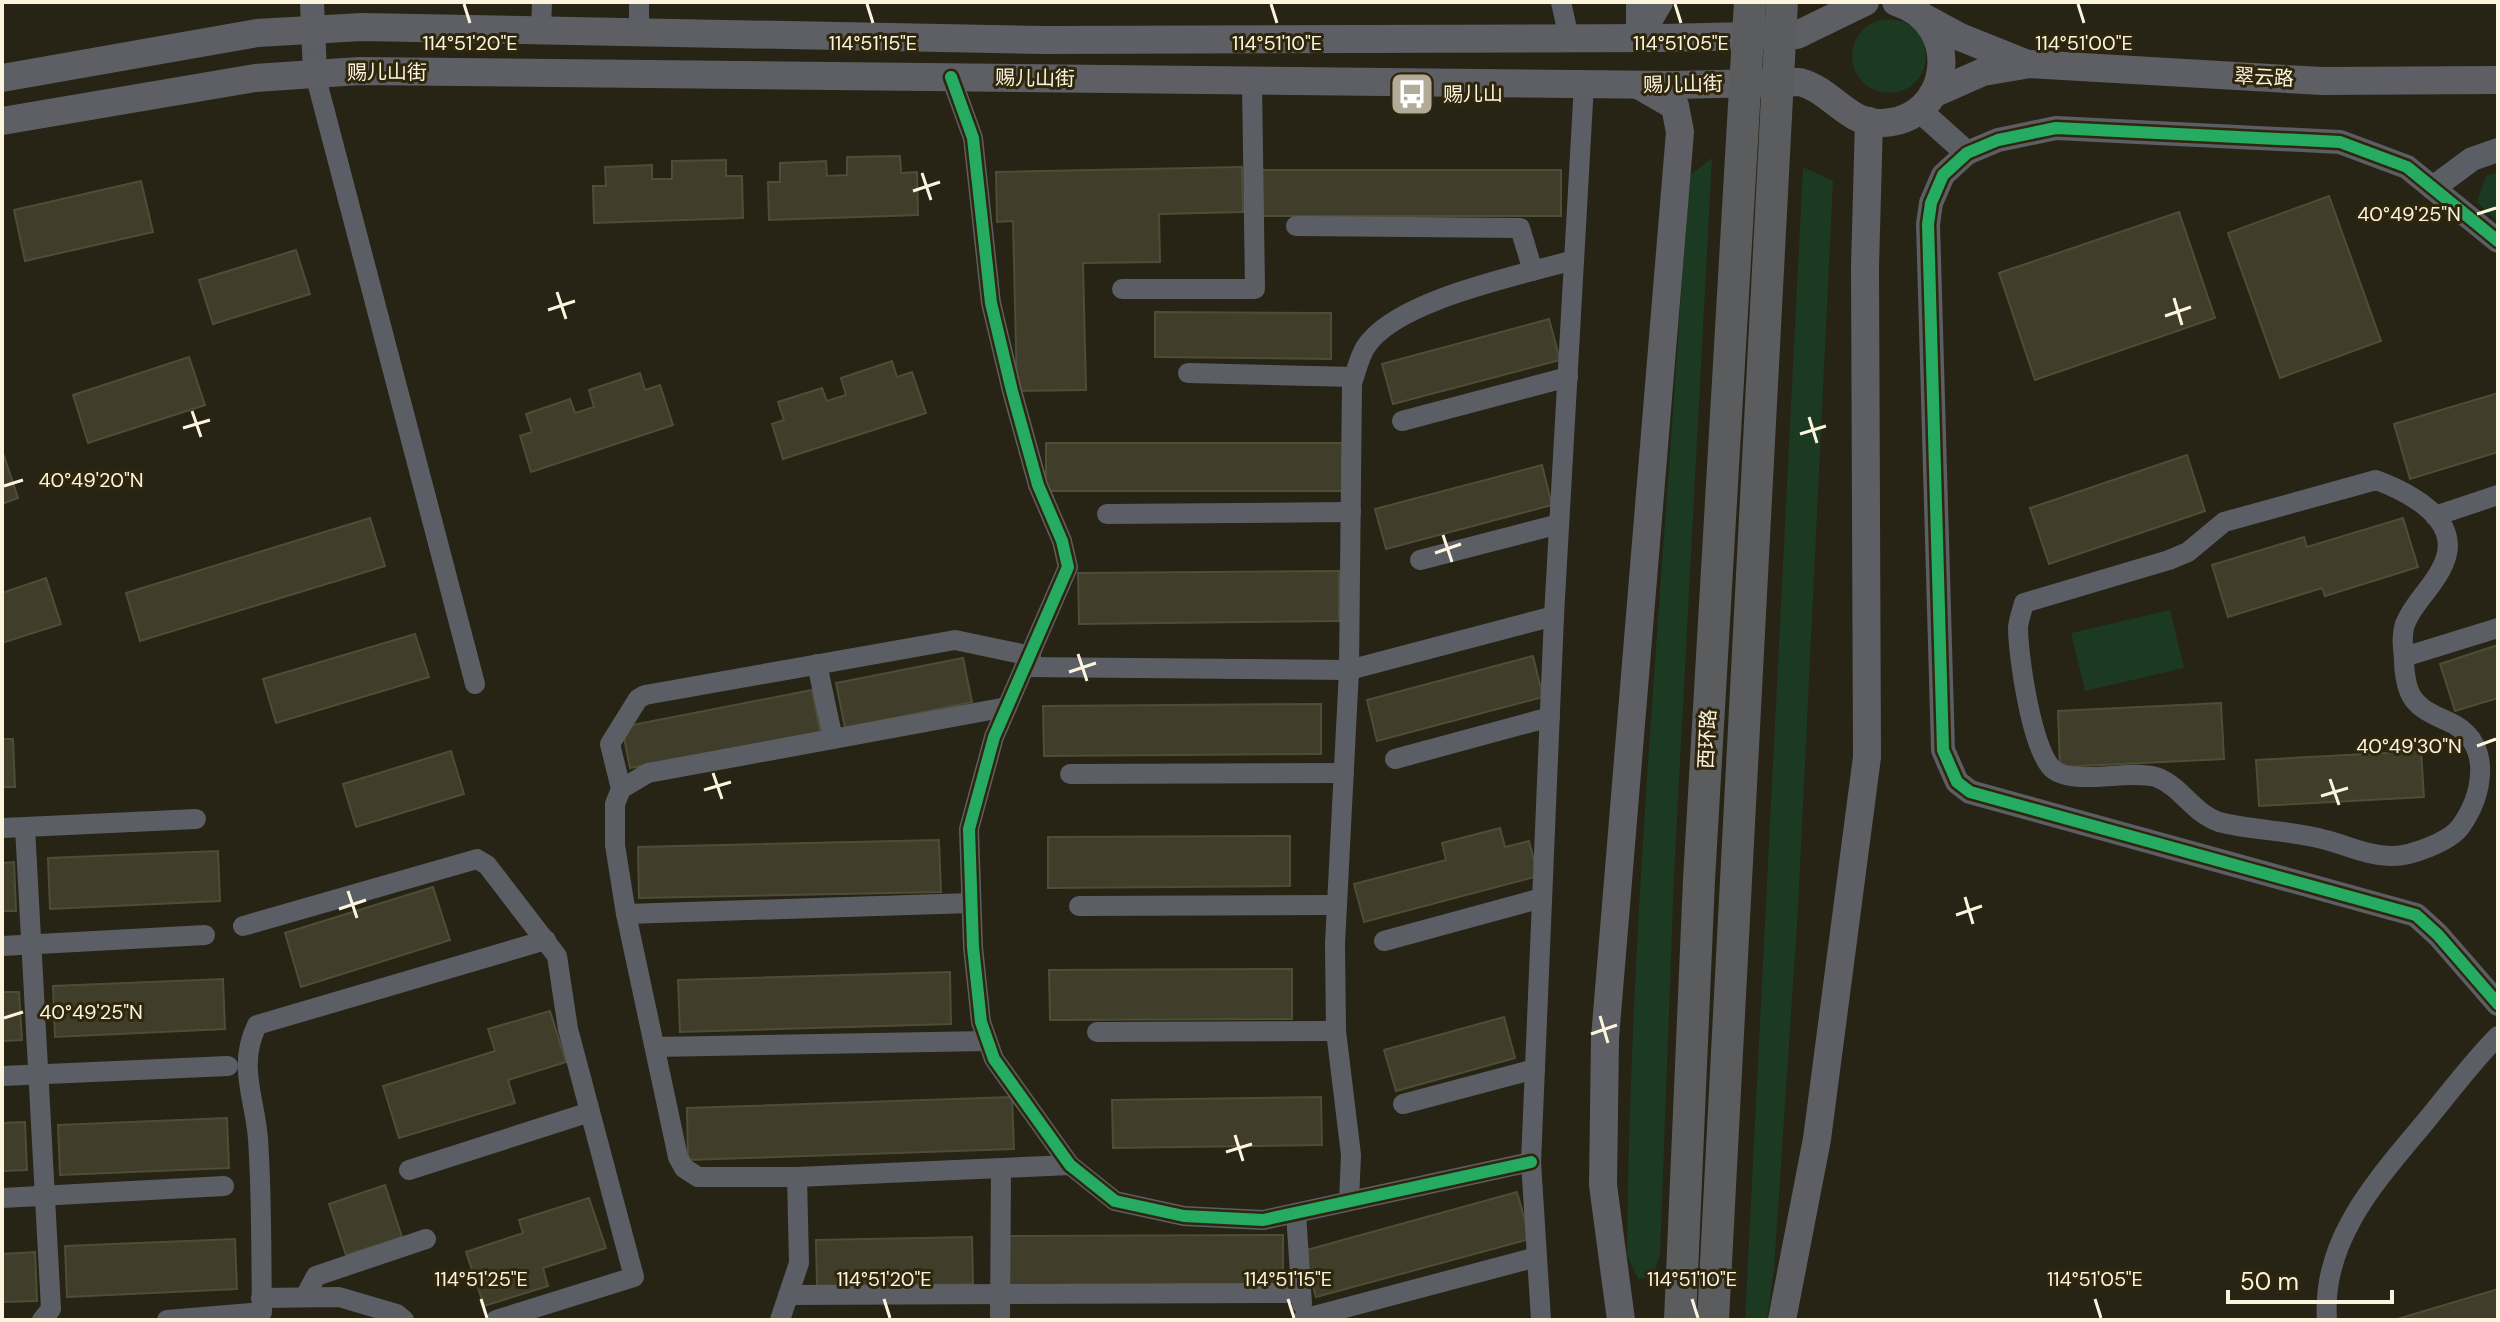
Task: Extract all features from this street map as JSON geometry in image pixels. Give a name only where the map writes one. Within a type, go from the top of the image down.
[{"type":"highway","name":"西环路","points":[[1680,1320],[1699,880],[1750,2]]},
{"type":"highway","name":"西环路","points":[[1713,1320],[1782,2]]},
{"type":"main road","points":[[1638,38],[1659,2]]},
{"type":"main road","name":"赐儿山街","points":[[2,78],[257,33],[312,16],[362,27],[1045,40],[1638,38],[1797,35],[1865,2]]},
{"type":"main road","points":[[1909,7],[1960,37],[2030,64]]},
{"type":"main road","points":[[1909,7],[1937,35],[1942,55],[1941,75],[1926,102]]},
{"type":"main road","points":[[1251,39],[1252,82]]},
{"type":"main road","points":[[1782,1320],[1817,1139],[1867,757],[1865,267],[1869,121],[1901,119],[1983,72],[2030,64]]},
{"type":"main road","name":"翠云路","points":[[2030,64],[2322,81],[2498,80]]},
{"type":"main road","name":"赐儿山街","points":[[2,121],[255,78],[375,71],[1637,85],[1800,82],[1816,86],[1843,110],[1869,121]]},
{"type":"main road","points":[[1619,1320],[1603,1185],[1605,1038],[1680,132],[1675,106],[1637,85]]},
{"type":"street","points":[[541,30],[542,2]]},
{"type":"street","points":[[639,2],[639,32]]},
{"type":"street","points":[[1561,2],[1569,38]]},
{"type":"street","points":[[1638,2],[1638,38]]},
{"type":"street","points":[[312,16],[315,74],[475,684]]},
{"type":"street","points":[[951,77],[973,138],[991,303],[1005,362],[1038,485],[1062,541],[1068,567],[994,737],[969,829],[971,903],[981,1022],[987,1041],[1015,1092],[1070,1165],[1115,1201],[1184,1216],[1263,1220],[1531,1162]]},
{"type":"street","points":[[1122,289],[1255,289],[1252,82]]},
{"type":"street","points":[[1541,1320],[1531,1162],[1554,616],[1584,84]]},
{"type":"street","points":[[1926,102],[1967,153]]},
{"type":"street","points":[[2498,241],[2407,167],[2340,142],[2056,128],[1998,140],[1967,153],[1943,175],[1931,203],[1928,224],[1943,750],[1957,782],[1970,792],[2416,915],[2438,935],[2498,1004]]},
{"type":"street","points":[[2433,188],[2472,159],[2498,150]]},
{"type":"street","points":[[1296,226],[1520,228],[1533,271]]},
{"type":"street","points":[[1349,1201],[1351,1155],[1336,1031],[1337,905],[1349,670],[1354,377],[1365,348],[1385,326],[1460,291],[1574,260]]},
{"type":"street","points":[[1188,373],[1354,377]]},
{"type":"street","points":[[1402,421],[1568,377]]},
{"type":"street","points":[[2376,480],[2403,490],[2432,509],[2435,516],[2446,538],[2445,562],[2411,609],[2402,632],[2411,696],[2428,712],[2458,726],[2473,740],[2482,766],[2481,783],[2460,828],[2438,842],[2394,856],[2359,852],[2327,840],[2217,821],[2174,785],[2152,776],[2071,776],[2056,772],[2041,756],[2032,724],[2018,625],[2024,603],[2169,560],[2188,552],[2224,522],[2376,480]]},
{"type":"street","points":[[2435,516],[2498,495]]},
{"type":"street","points":[[1107,514],[1351,512]]},
{"type":"street","points":[[1420,560],[1559,524]]},
{"type":"street","points":[[1070,1165],[797,1177],[698,1177],[684,1168],[678,1157],[626,914],[615,845],[615,804],[621,789],[610,744],[638,699],[955,640],[1028,661],[1349,670],[1554,616]]},
{"type":"street","points":[[2404,657],[2498,628]]},
{"type":"street","points":[[817,664],[833,739]]},
{"type":"street","points":[[621,789],[648,773],[1007,707]]},
{"type":"street","points":[[1395,759],[1550,717]]},
{"type":"street","points":[[1070,774],[1344,773]]},
{"type":"street","points":[[2,828],[196,819]]},
{"type":"street","points":[[25,827],[51,1309],[42,1320]]},
{"type":"street","points":[[243,926],[477,859],[487,865],[546,940],[560,967],[568,1029],[634,1277],[496,1320]]},
{"type":"street","points":[[1384,941],[1542,898]]},
{"type":"street","points":[[626,914],[971,903]]},
{"type":"street","points":[[1079,906],[1337,905]]},
{"type":"street","points":[[2,946],[205,935]]},
{"type":"street","points":[[167,1320],[262,1312],[258,1136],[246,1082],[246,1058],[257,1025],[546,940]]},
{"type":"street","points":[[1097,1032],[1336,1031]]},
{"type":"street","points":[[2327,1320],[2326,1299],[2335,1253],[2363,1198],[2498,1036]]},
{"type":"street","points":[[655,1047],[987,1041]]},
{"type":"street","points":[[2,1076],[228,1066]]},
{"type":"street","points":[[1403,1104],[1535,1069]]},
{"type":"street","points":[[409,1170],[590,1112]]},
{"type":"street","points":[[1000,1320],[1001,1168]]},
{"type":"street","points":[[780,1320],[799,1263],[797,1177]]},
{"type":"street","points":[[2,1198],[224,1186]]},
{"type":"street","points":[[1296,1213],[1303,1319],[1537,1257]]},
{"type":"street","points":[[306,1295],[316,1276],[426,1239]]},
{"type":"street","points":[[788,1295],[1301,1293]]},
{"type":"street","points":[[261,1298],[306,1295],[339,1297],[404,1320]]},
{"type":"green space","points":[[1889,19],[1903,22],[1915,30],[1923,42],[1926,56],[1923,70],[1915,82],[1903,90],[1889,93],[1875,90],[1863,82],[1855,70],[1852,56],[1855,42],[1863,30],[1875,22]]},
{"type":"green space","points":[[1712,158],[1674,876],[1660,1255],[1652,1277],[1638,1279],[1627,1255],[1642,851],[1688,177]]},
{"type":"green space","points":[[1803,167],[1833,181],[1798,909],[1774,1270],[1767,1320],[1745,1320]]},
{"type":"green space","points":[[2498,172],[2498,222],[2477,202],[2486,176]]},
{"type":"green space","points":[[2170,610],[2184,668],[2085,691],[2071,633]]},
{"type":"building","points":[[900,156],[901,173],[917,172],[918,215],[769,220],[768,182],[780,182],[780,163],[826,161],[827,176],[847,175],[847,157]]},
{"type":"building","points":[[726,160],[726,176],[742,176],[743,218],[594,223],[593,186],[606,186],[605,167],[652,165],[652,179],[672,179],[672,161]]},
{"type":"building","points":[[1242,167],[1243,212],[1159,214],[1160,262],[1083,263],[1086,390],[1017,391],[1013,221],[997,222],[996,172]]},
{"type":"building","points":[[1262,170],[1561,170],[1561,216],[1262,216]]},
{"type":"building","points":[[141,181],[153,232],[25,261],[14,210]]},
{"type":"building","points":[[2329,196],[2381,341],[2280,378],[2228,233]]},
{"type":"building","points":[[2179,212],[2215,318],[2035,380],[1999,273]]},
{"type":"building","points":[[296,250],[310,294],[213,324],[199,280]]},
{"type":"building","points":[[1155,312],[1331,313],[1331,359],[1155,357]]},
{"type":"building","points":[[1549,319],[1560,360],[1393,404],[1382,364]]},
{"type":"building","points":[[189,357],[205,405],[88,443],[73,395]]},
{"type":"building","points":[[892,361],[897,377],[912,372],[926,413],[783,459],[772,424],[784,420],[778,402],[822,388],[827,401],[846,395],[841,378]]},
{"type":"building","points":[[640,373],[645,390],[660,385],[673,425],[531,472],[520,436],[532,432],[526,414],[570,399],[575,413],[594,407],[589,390]]},
{"type":"building","points":[[2498,393],[2498,452],[2410,479],[2394,424]]},
{"type":"building","points":[[1046,443],[1347,443],[1347,491],[1046,491]]},
{"type":"building","points":[[2,454],[18,498],[2,504]]},
{"type":"building","points":[[2187,455],[2205,511],[2049,564],[2030,508]]},
{"type":"building","points":[[1542,465],[1552,505],[1386,549],[1375,509]]},
{"type":"building","points":[[370,518],[385,566],[140,641],[126,593]]},
{"type":"building","points":[[2403,518],[2418,567],[2325,596],[2322,588],[2228,617],[2212,565],[2304,537],[2307,547]]},
{"type":"building","points":[[1339,571],[1339,621],[1079,624],[1078,573]]},
{"type":"building","points":[[46,578],[61,624],[2,643],[2,593]]},
{"type":"building","points":[[415,634],[429,677],[276,723],[263,679]]},
{"type":"building","points":[[2498,645],[2498,698],[2455,711],[2440,664]]},
{"type":"building","points":[[1533,656],[1543,697],[1377,741],[1367,700]]},
{"type":"building","points":[[963,658],[972,702],[845,728],[836,683]]},
{"type":"building","points":[[812,690],[820,732],[630,768],[622,727]]},
{"type":"building","points":[[2221,703],[2224,759],[2060,767],[2058,711]]},
{"type":"building","points":[[1321,704],[1321,754],[1044,756],[1043,706]]},
{"type":"building","points":[[2,739],[13,739],[15,787],[2,787]]},
{"type":"building","points":[[451,751],[464,794],[356,827],[343,784]]},
{"type":"building","points":[[2421,751],[2424,797],[2259,806],[2256,760]]},
{"type":"building","points":[[1500,828],[1505,847],[1529,841],[1538,876],[1364,922],[1354,884],[1446,860],[1442,843]]},
{"type":"building","points":[[1290,836],[1290,886],[1048,888],[1048,837]]},
{"type":"building","points":[[939,840],[941,892],[639,898],[638,847]]},
{"type":"building","points":[[218,851],[220,901],[50,909],[48,858]]},
{"type":"building","points":[[14,862],[16,911],[2,911],[2,863]]},
{"type":"building","points":[[433,887],[450,940],[301,987],[285,933]]},
{"type":"building","points":[[1292,969],[1292,1019],[1050,1020],[1049,970]]},
{"type":"building","points":[[950,972],[951,1024],[680,1032],[678,980]]},
{"type":"building","points":[[223,979],[225,1029],[55,1037],[53,986]]},
{"type":"building","points":[[2,992],[19,992],[22,1040],[2,1041]]},
{"type":"building","points":[[550,1011],[566,1062],[508,1080],[515,1103],[399,1138],[383,1086],[495,1051],[488,1029]]},
{"type":"building","points":[[1504,1017],[1515,1058],[1396,1091],[1384,1050]]},
{"type":"building","points":[[1012,1097],[1014,1149],[688,1160],[687,1108]]},
{"type":"building","points":[[1321,1097],[1322,1145],[1113,1148],[1112,1100]]},
{"type":"building","points":[[227,1118],[229,1168],[60,1175],[58,1125]]},
{"type":"building","points":[[25,1122],[27,1170],[2,1171],[2,1123]]},
{"type":"building","points":[[385,1185],[402,1237],[346,1255],[329,1204]]},
{"type":"building","points":[[1517,1192],[1530,1239],[1316,1297],[1303,1251]]},
{"type":"building","points":[[589,1198],[606,1248],[543,1268],[548,1286],[484,1306],[466,1252],[523,1233],[519,1220]]},
{"type":"building","points":[[1283,1235],[1283,1286],[1006,1287],[1006,1236]]},
{"type":"building","points":[[972,1237],[973,1284],[817,1287],[816,1240]]},
{"type":"building","points":[[235,1239],[237,1289],[67,1297],[65,1246]]},
{"type":"building","points":[[35,1252],[37,1301],[2,1302],[2,1254]]},
{"type":"building","points":[[2498,1289],[2498,1320],[2394,1320]]},
{"type":"cycle path","points":[[951,77],[973,138],[991,303],[1012,391],[1038,485],[1062,541],[1068,567],[994,737],[969,829],[973,947],[981,1022],[994,1059],[1070,1165],[1115,1201],[1184,1216],[1263,1220],[1531,1162]]},
{"type":"cycle path","points":[[2498,241],[2407,167],[2340,142],[2056,128],[1998,140],[1967,153],[1943,175],[1931,203],[1928,224],[1943,750],[1957,782],[1970,792],[2416,915],[2438,935],[2498,1004]]},
{"type":"place","name":"赐儿山","points":[[1412,94]]}]
